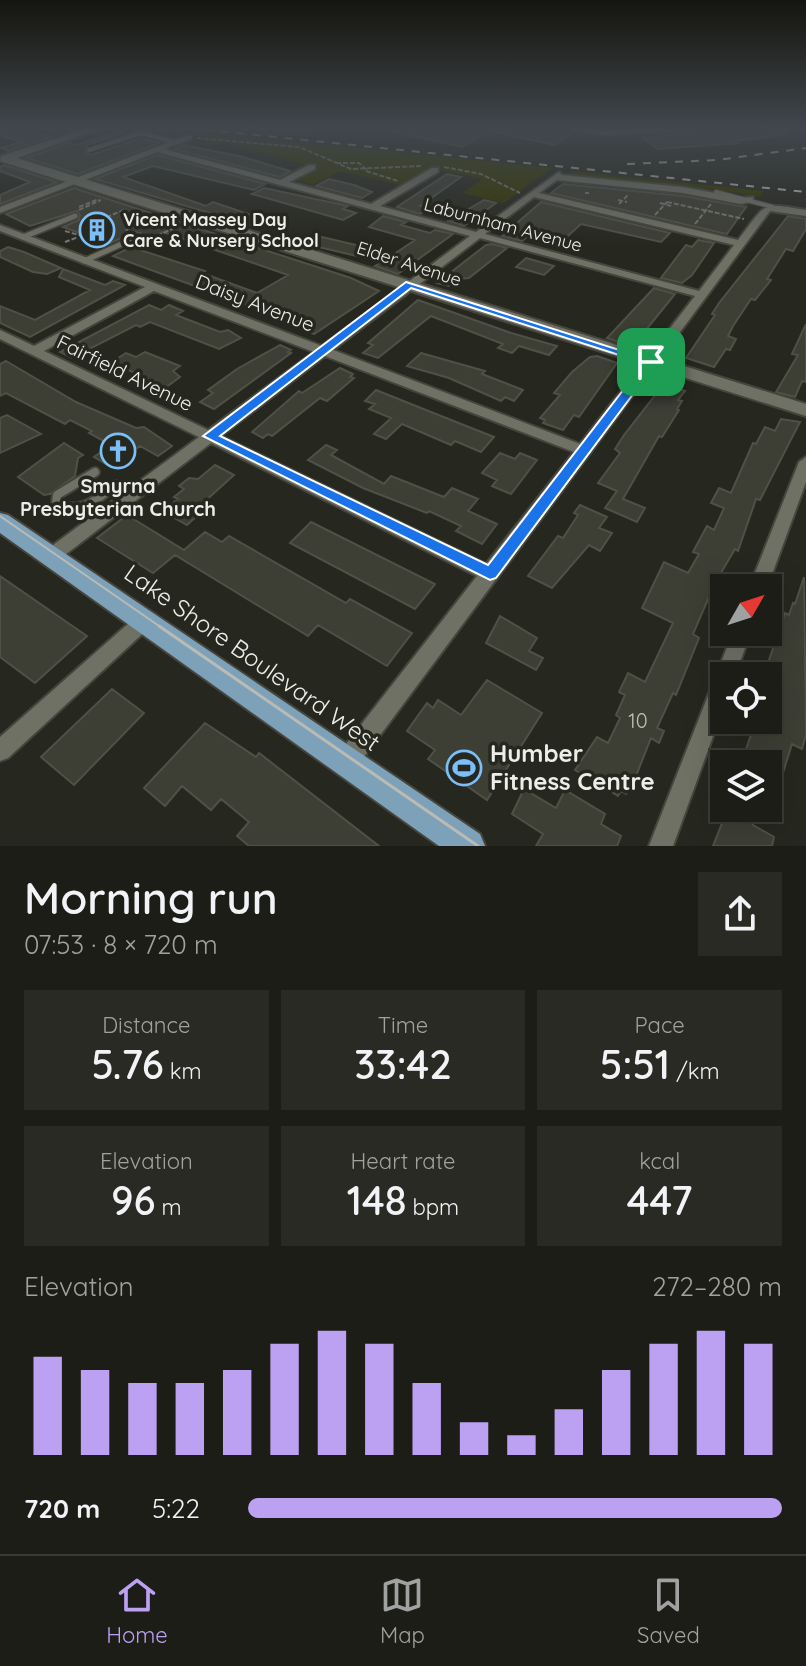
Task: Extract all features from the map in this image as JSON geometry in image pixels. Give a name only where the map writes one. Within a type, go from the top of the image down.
[{"type":"main road","name":"Lake Shore Boulevard West","points":[[0,521],[468,846]]},
{"type":"street","name":"Elder Avenue","points":[[33,167],[806,410]]},
{"type":"street","points":[[0,210],[107,167]]},
{"type":"street","name":"Laburnham Avenue","points":[[223,167],[703,295]]},
{"type":"street","points":[[280,183],[311,167]]},
{"type":"street","points":[[372,207],[435,170]]},
{"type":"street","points":[[51,556],[557,175],[750,199]]},
{"type":"street","points":[[532,194],[742,244]]},
{"type":"street","points":[[347,761],[767,209],[773,207],[806,213]]},
{"type":"street","name":"Daisy Avenue","points":[[0,228],[585,451]]},
{"type":"street","points":[[34,351],[153,287]]},
{"type":"street","name":"Fairfield Avenue","points":[[0,334],[490,574]]},
{"type":"street","points":[[763,574],[806,462]]},
{"type":"street","points":[[0,751],[145,620]]},
{"type":"street","points":[[661,846],[710,717]]},
{"type":"lane","points":[[750,199],[773,207]]},
{"type":"lane","points":[[23,237],[74,214]]},
{"type":"lane","points":[[84,261],[137,237]]},
{"type":"lane","points":[[95,472],[57,495],[56,503],[67,509],[79,510],[116,485]]},
{"type":"path","points":[[361,170],[411,184]]},
{"type":"path","points":[[613,210],[638,185]]},
{"type":"path","points":[[651,219],[679,189]]},
{"type":"path","points":[[691,228],[716,194]]},
{"type":"path","points":[[618,200],[626,198]]},
{"type":"path","points":[[74,214],[101,200]]},
{"type":"path","points":[[660,203],[750,220]]},
{"type":"path","points":[[666,203],[671,206]]},
{"type":"path","points":[[100,220],[125,209]]},
{"type":"path","points":[[126,230],[138,224]]},
{"type":"path","points":[[151,239],[177,226]]},
{"type":"path","points":[[70,230],[66,232],[79,236]]},
{"type":"path","points":[[60,244],[83,234],[108,243]]},
{"type":"shaded area","points":[[297,167],[552,168],[504,203],[462,193],[482,179],[430,168],[400,185],[340,171],[313,185],[281,176]]},
{"type":"shaded area","points":[[572,171],[764,191],[760,197],[713,189],[699,191],[566,175]]},
{"type":"building","points":[[0,167],[12,167],[57,182],[0,204],[0,195],[30,182],[0,171]]},
{"type":"building","points":[[57,167],[95,167],[78,174]]},
{"type":"building","points":[[125,167],[149,167],[123,177],[206,206],[213,202],[272,222],[260,228],[95,179]]},
{"type":"building","points":[[159,167],[203,167],[265,184],[254,190]]},
{"type":"building","points":[[244,167],[278,167],[290,171],[280,177]]},
{"type":"building","points":[[447,174],[461,177],[420,206],[429,208],[420,214],[397,207]]},
{"type":"building","points":[[329,179],[372,192],[362,198],[316,186]]},
{"type":"building","points":[[563,184],[683,196],[746,207],[727,234],[551,193]]},
{"type":"building","points":[[74,188],[351,278],[379,291],[314,334],[279,317],[113,256],[141,241],[141,233],[135,232],[108,244],[63,227],[79,220],[77,211],[30,226],[6,214]],"holes":[[[163,232],[288,275],[257,293],[202,273],[205,271],[131,247]]]},
{"type":"building","points":[[264,188],[348,206],[343,209],[356,213],[343,220],[252,194]]},
{"type":"building","points":[[484,200],[496,203],[464,226],[448,221]]},
{"type":"building","points":[[541,202],[670,233],[661,242],[581,224],[559,244],[528,236],[522,241],[502,236]]},
{"type":"building","points":[[383,216],[430,233],[435,230],[453,234],[398,274],[375,266],[382,262],[306,244],[318,236],[394,254],[415,240],[369,227]]},
{"type":"building","points":[[788,216],[806,219],[806,229],[793,251],[786,249],[767,279],[771,280],[755,300],[751,299],[733,326],[728,336],[736,339],[730,350],[726,349],[714,367],[686,358],[715,315],[712,314],[719,303]]},
{"type":"building","points":[[698,240],[714,243],[692,275],[682,283],[661,278],[686,245],[692,247]]},
{"type":"building","points":[[486,245],[507,248],[469,278],[458,279],[449,286],[437,283]]},
{"type":"building","points":[[8,247],[61,268],[47,274],[33,272],[0,257],[0,251]]},
{"type":"building","points":[[526,258],[554,266],[544,275],[516,267]]},
{"type":"building","points":[[63,269],[105,285],[113,281],[125,285],[30,337],[0,323],[0,306],[35,320],[90,290],[59,277]]},
{"type":"building","points":[[654,288],[675,294],[641,336],[630,346],[607,338]]},
{"type":"building","points":[[418,300],[557,346],[549,355],[519,346],[512,353],[498,348],[503,344],[431,316],[378,358],[363,353],[373,345],[368,343]]},
{"type":"building","points":[[149,305],[161,310],[169,305],[183,311],[176,315],[220,332],[228,330],[241,338],[219,349],[150,322],[140,327],[136,325],[72,358],[60,352]]},
{"type":"building","points":[[806,324],[806,382],[802,381],[795,397],[776,392],[798,355],[792,354]]},
{"type":"building","points":[[280,345],[291,350],[288,352],[291,353],[214,409],[200,402],[213,393],[208,390],[237,369]]},
{"type":"building","points":[[145,352],[180,366],[173,371],[180,377],[165,388],[112,362],[126,353],[136,357]]},
{"type":"building","points":[[421,353],[485,371],[482,374],[523,390],[514,401],[505,397],[501,401],[449,378],[407,366]]},
{"type":"building","points":[[597,356],[617,363],[579,417],[574,415],[563,430],[543,423],[545,420],[540,418],[560,395],[554,393],[572,372],[590,357]]},
{"type":"building","points":[[6,361],[76,402],[136,428],[144,427],[172,446],[158,456],[140,446],[111,467],[94,457],[111,445],[89,433],[92,431],[70,420],[65,424],[6,393],[0,396],[0,364]]},
{"type":"building","points":[[340,368],[353,374],[350,377],[354,378],[327,401],[320,398],[272,436],[268,434],[263,438],[252,432],[299,391],[302,393]]},
{"type":"building","points":[[664,384],[685,391],[678,400],[682,401],[679,410],[662,437],[659,436],[623,499],[645,508],[637,522],[605,508],[617,491],[598,483],[620,453],[615,449],[624,435]]},
{"type":"building","points":[[376,390],[494,437],[481,452],[455,441],[451,445],[402,424],[386,439],[374,434],[391,418],[369,409],[375,404],[365,401]]},
{"type":"building","points":[[7,415],[41,434],[0,453],[0,418]]},
{"type":"building","points":[[781,419],[800,422],[760,500],[756,499],[738,551],[735,549],[720,574],[710,574],[710,595],[693,634],[699,638],[676,695],[673,693],[657,728],[664,731],[659,743],[651,738],[634,781],[626,794],[621,791],[618,796],[575,770],[597,737],[608,743],[620,718],[616,715],[625,695],[619,692],[628,673],[645,682],[673,623],[642,608],[664,562],[688,573],[699,554],[693,552],[707,526],[714,530],[724,508],[711,503],[719,488],[731,493],[753,443],[756,444],[765,427],[775,431]]},
{"type":"building","points":[[64,443],[83,455],[78,458],[75,476],[44,495],[18,477]]},
{"type":"building","points":[[326,445],[337,450],[331,455],[384,484],[391,476],[444,497],[452,488],[478,499],[468,511],[497,524],[482,544],[456,531],[461,526],[429,511],[427,513],[363,488],[308,460]]},
{"type":"building","points":[[500,453],[515,459],[520,453],[537,460],[511,494],[492,486],[497,480],[482,473]]},
{"type":"building","points":[[215,465],[234,475],[192,513],[197,516],[187,525],[162,511],[178,499],[174,497],[184,489],[179,486],[189,478],[198,479]]},
{"type":"building","points":[[580,505],[607,517],[599,528],[612,533],[600,551],[589,545],[552,588],[528,576],[558,536],[563,538],[578,515],[574,513]]},
{"type":"building","points":[[127,515],[184,550],[205,532],[222,542],[229,536],[346,603],[350,599],[412,633],[387,666],[318,625],[308,636],[175,555],[153,573],[97,538]]},
{"type":"building","points":[[311,522],[435,584],[415,609],[290,543]]},
{"type":"building","points":[[0,576],[87,636],[35,683],[0,657]]},
{"type":"building","points":[[804,577],[806,734],[802,749],[792,744],[782,776],[782,750],[746,750],[751,734],[782,734],[782,662],[768,662],[774,646],[782,646],[782,622],[785,613],[789,615]]},
{"type":"building","points":[[500,616],[537,638],[529,651],[543,658],[536,670],[486,643]]},
{"type":"building","points":[[487,680],[542,713],[487,800],[428,759],[435,750],[407,731],[427,703],[433,708],[438,700],[461,715]]},
{"type":"building","points":[[112,689],[144,713],[74,785],[41,757]]},
{"type":"building","points":[[205,723],[256,757],[259,753],[379,846],[249,846],[237,836],[249,822],[221,799],[211,810],[182,786],[165,806],[144,788]]},
{"type":"building","points":[[524,789],[556,808],[565,790],[605,814],[601,824],[621,836],[617,846],[536,846],[543,834],[512,814]]},
{"type":"building","points":[[722,822],[754,822],[753,825],[774,837],[772,846],[713,846]]},
{"type":"tram line","points":[[0,516],[162,628]]},
{"type":"tram line","points":[[159,626],[478,846]]},
{"type":"railway","points":[[570,167],[806,192]]},
{"type":"place","name":"Vicent Massey Day Care & Nursery School","points":[[97,230]]},
{"type":"place","name":"Smyrna Presbyterian Church","points":[[118,451]]},
{"type":"place","name":"Humber Fitness Centre","points":[[464,768]]},
{"type":"route","points":[[410,285],[651,362],[490,574],[210,436],[410,285]]}]
